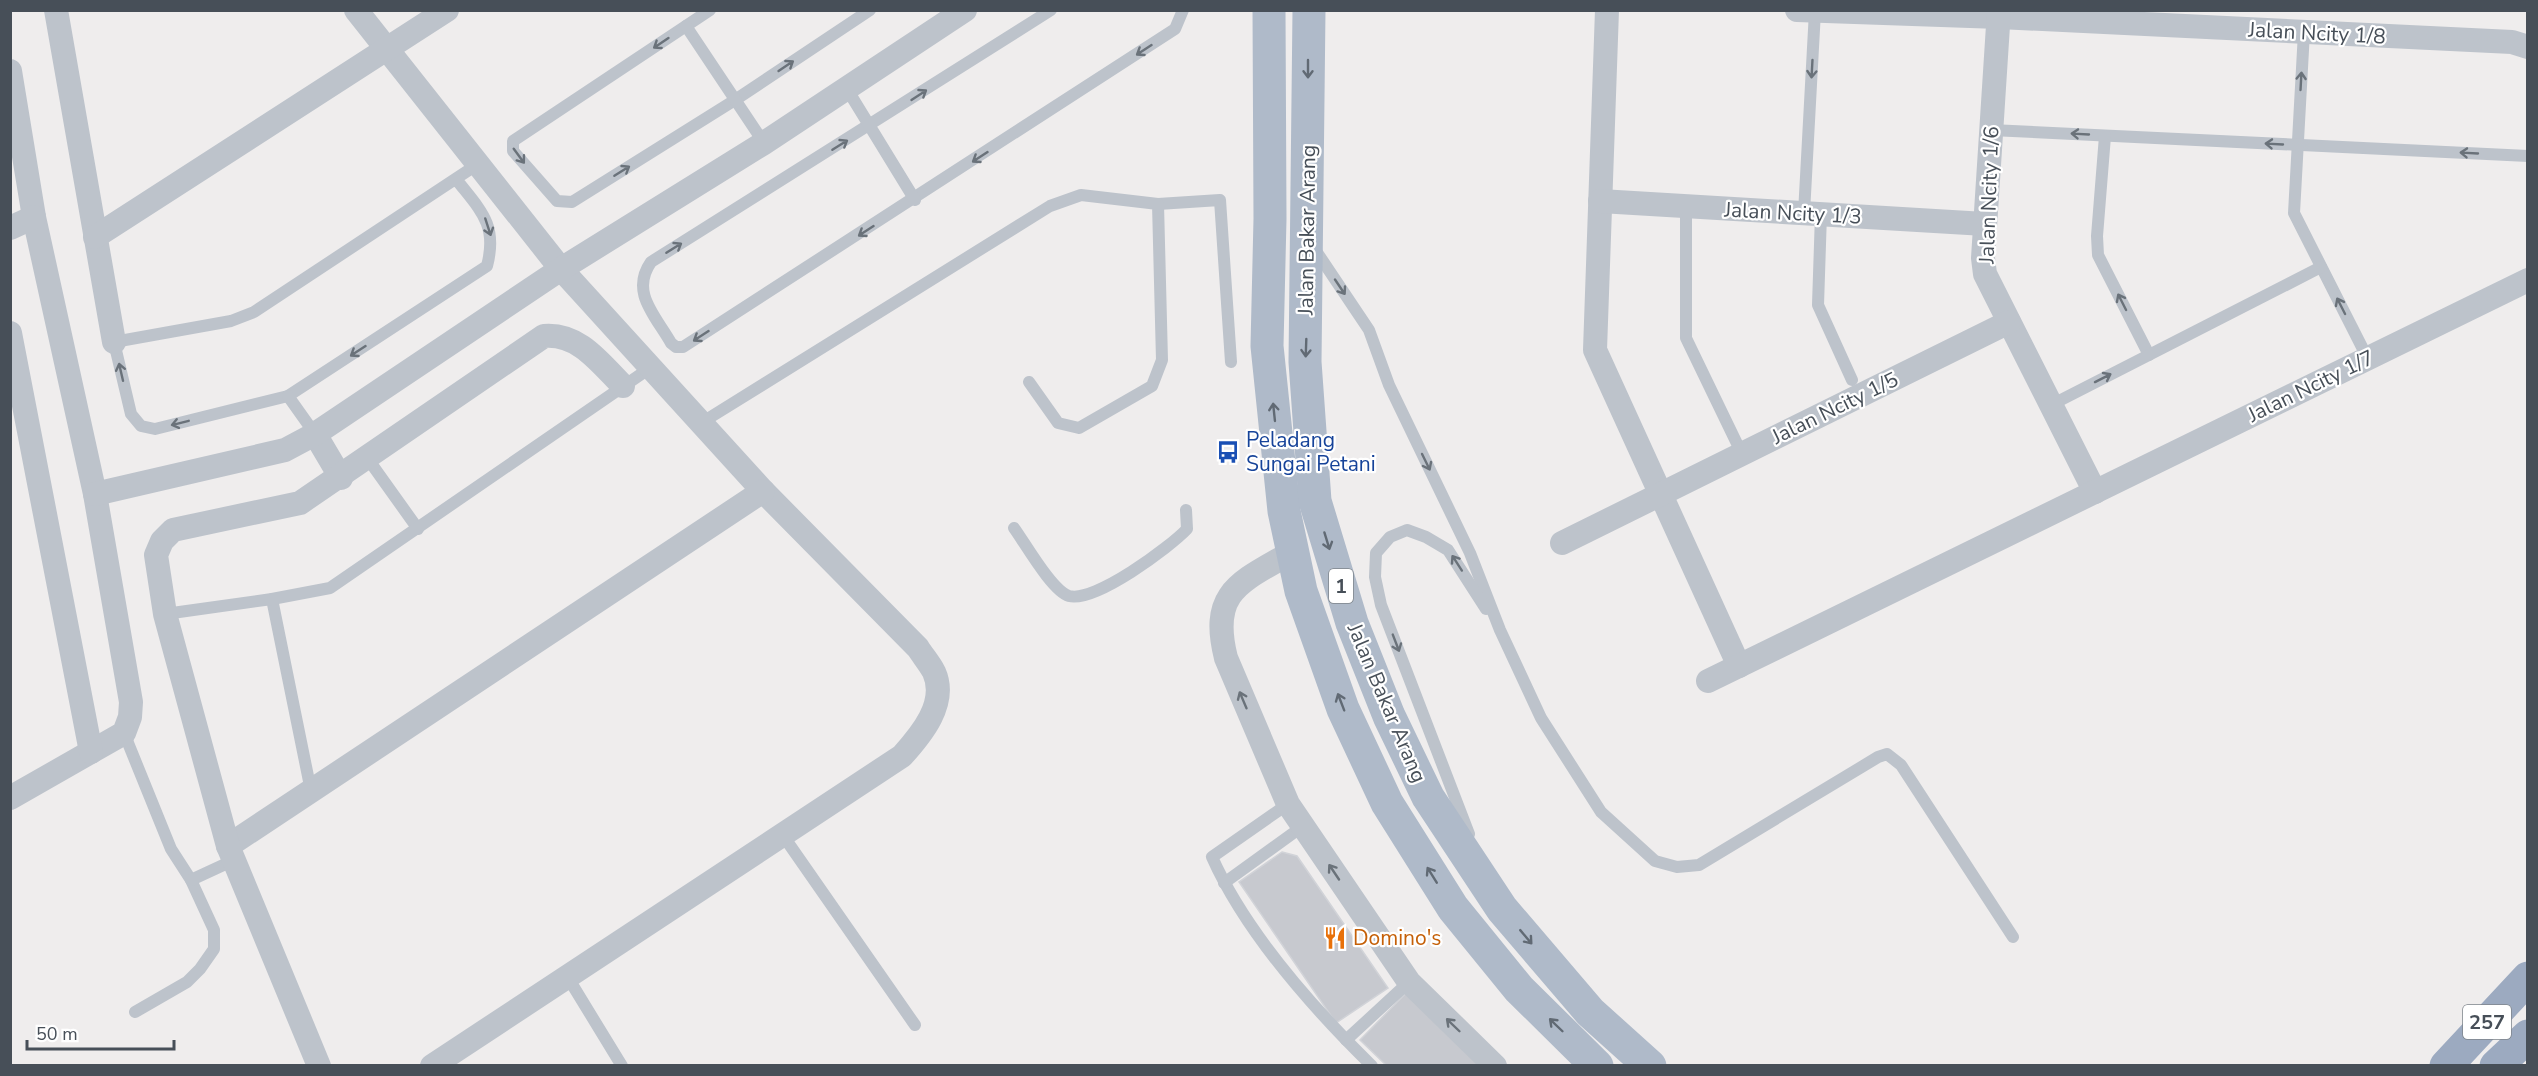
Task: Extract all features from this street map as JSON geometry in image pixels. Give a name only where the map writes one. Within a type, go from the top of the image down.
[{"type":"highway","name":"257","points":[[2446,1065],[2528,978]]},
{"type":"highway","name":"257","points":[[2496,1065],[2528,1036]]},
{"type":"main road","name":"Jalan Bakar Arang","points":[[1308,10],[1308,239],[1305,362],[1315,501],[1352,623],[1389,716],[1428,797],[1502,909],[1590,1012],[1650,1065]]},
{"type":"main road","name":"Jalan Bakar Arang","points":[[1266,15],[1270,219],[1267,346],[1284,511],[1300,591],[1344,709],[1387,803],[1453,908],[1519,989],[1597,1065]]},
{"type":"street","points":[[56,10],[114,342]]},
{"type":"street","points":[[356,10],[561,269],[763,491],[918,648],[935,673],[937,699],[925,731],[902,756],[432,1065]]},
{"type":"street","points":[[94,237],[447,10]]},
{"type":"street","points":[[95,494],[285,450],[315,434],[561,269],[764,143],[965,10]]},
{"type":"street","points":[[1607,10],[1595,350],[1739,666]]},
{"type":"street","name":"Jalan Ncity 1/8","points":[[1797,10],[1999,14],[2512,42],[2528,47]]},
{"type":"street","name":"Jalan Ncity 1/6","points":[[1999,14],[1983,258],[1985,274],[2095,492]]},
{"type":"street","points":[[10,71],[33,217],[95,494],[131,702],[130,717],[124,733],[10,798]]},
{"type":"street","name":"Jalan Ncity 1/3","points":[[1600,201],[1985,224]]},
{"type":"street","points":[[10,228],[33,217]]},
{"type":"street","name":"Jalan Ncity 1/7","points":[[1708,681],[2528,280]]},
{"type":"street","name":"Jalan Ncity 1/5","points":[[1562,543],[2009,322]]},
{"type":"street","points":[[10,333],[91,752]]},
{"type":"street","points":[[319,1065],[230,853],[165,614],[156,555],[162,541],[173,530],[292,506],[315,495],[544,336],[559,335],[573,339],[623,386]]},
{"type":"street","points":[[315,434],[341,478]]},
{"type":"street","points":[[230,853],[311,791],[763,491]]},
{"type":"street","points":[[1292,552],[1245,580],[1230,593],[1220,614],[1226,658],[1288,804],[1409,982],[1496,1065]]},
{"type":"lane","points":[[710,10],[513,141],[513,150],[556,201],[572,202],[735,100],[870,10]]},
{"type":"lane","points":[[1051,10],[651,262],[642,274],[641,291],[671,343],[676,347],[683,347],[915,200],[1175,29],[1183,10]]},
{"type":"lane","points":[[1815,11],[1812,214],[1818,305],[1852,380]]},
{"type":"lane","points":[[686,26],[764,143]]},
{"type":"lane","points":[[2304,32],[2294,213],[2368,359]]},
{"type":"lane","points":[[847,89],[915,200]]},
{"type":"lane","points":[[1991,130],[2528,156]]},
{"type":"lane","points":[[2105,136],[2097,236],[2098,255],[2149,355]]},
{"type":"lane","points":[[456,179],[487,219],[492,232],[492,248],[487,266],[288,396],[155,429],[141,426],[131,414],[114,342],[231,321],[248,315],[478,164]]},
{"type":"lane","points":[[702,423],[1050,206],[1081,195],[1158,204],[1220,200],[1231,362]]},
{"type":"lane","points":[[1029,382],[1058,423],[1079,428],[1152,386],[1162,360],[1158,204]]},
{"type":"lane","points":[[1686,207],[1686,338],[1742,454]]},
{"type":"lane","points":[[1308,239],[1369,330],[1389,385],[1470,554],[1500,630],[1541,718],[1600,812],[1654,861],[1677,867],[1699,865],[1878,757],[1887,754],[1901,765],[2013,938]]},
{"type":"lane","points":[[2051,405],[2321,267]]},
{"type":"lane","points":[[165,614],[272,599],[330,588],[651,368]]},
{"type":"lane","points":[[288,396],[315,434]]},
{"type":"lane","points":[[368,459],[418,529]]},
{"type":"lane","points":[[1014,528],[1058,588],[1069,596],[1084,595],[1104,588],[1177,540],[1187,529],[1186,510]]},
{"type":"lane","points":[[1500,630],[1448,550],[1426,537],[1407,530],[1390,537],[1376,553],[1375,578],[1381,605],[1459,812],[1502,909]]},
{"type":"lane","points":[[272,599],[311,791]]},
{"type":"lane","points":[[124,733],[171,849],[191,880],[214,930],[214,949],[187,982],[135,1012]]},
{"type":"lane","points":[[1288,804],[1212,857],[1224,883],[1263,942],[1346,1040],[1372,1065]]},
{"type":"lane","points":[[1224,883],[1303,826]]},
{"type":"lane","points":[[782,834],[915,1025]]},
{"type":"lane","points":[[191,880],[230,853]]},
{"type":"lane","points":[[567,976],[622,1065]]},
{"type":"lane","points":[[1346,1040],[1409,982]]},
{"type":"building","points":[[1282,852],[1297,856],[1388,988],[1336,1023],[1239,882]]},
{"type":"building","points":[[1410,989],[1490,1066],[1387,1066],[1360,1040]]},
{"type":"place","name":"Peladang Sungai Petani","points":[[1228,452]]},
{"type":"place","name":"Domino's","points":[[1335,938]]}]
